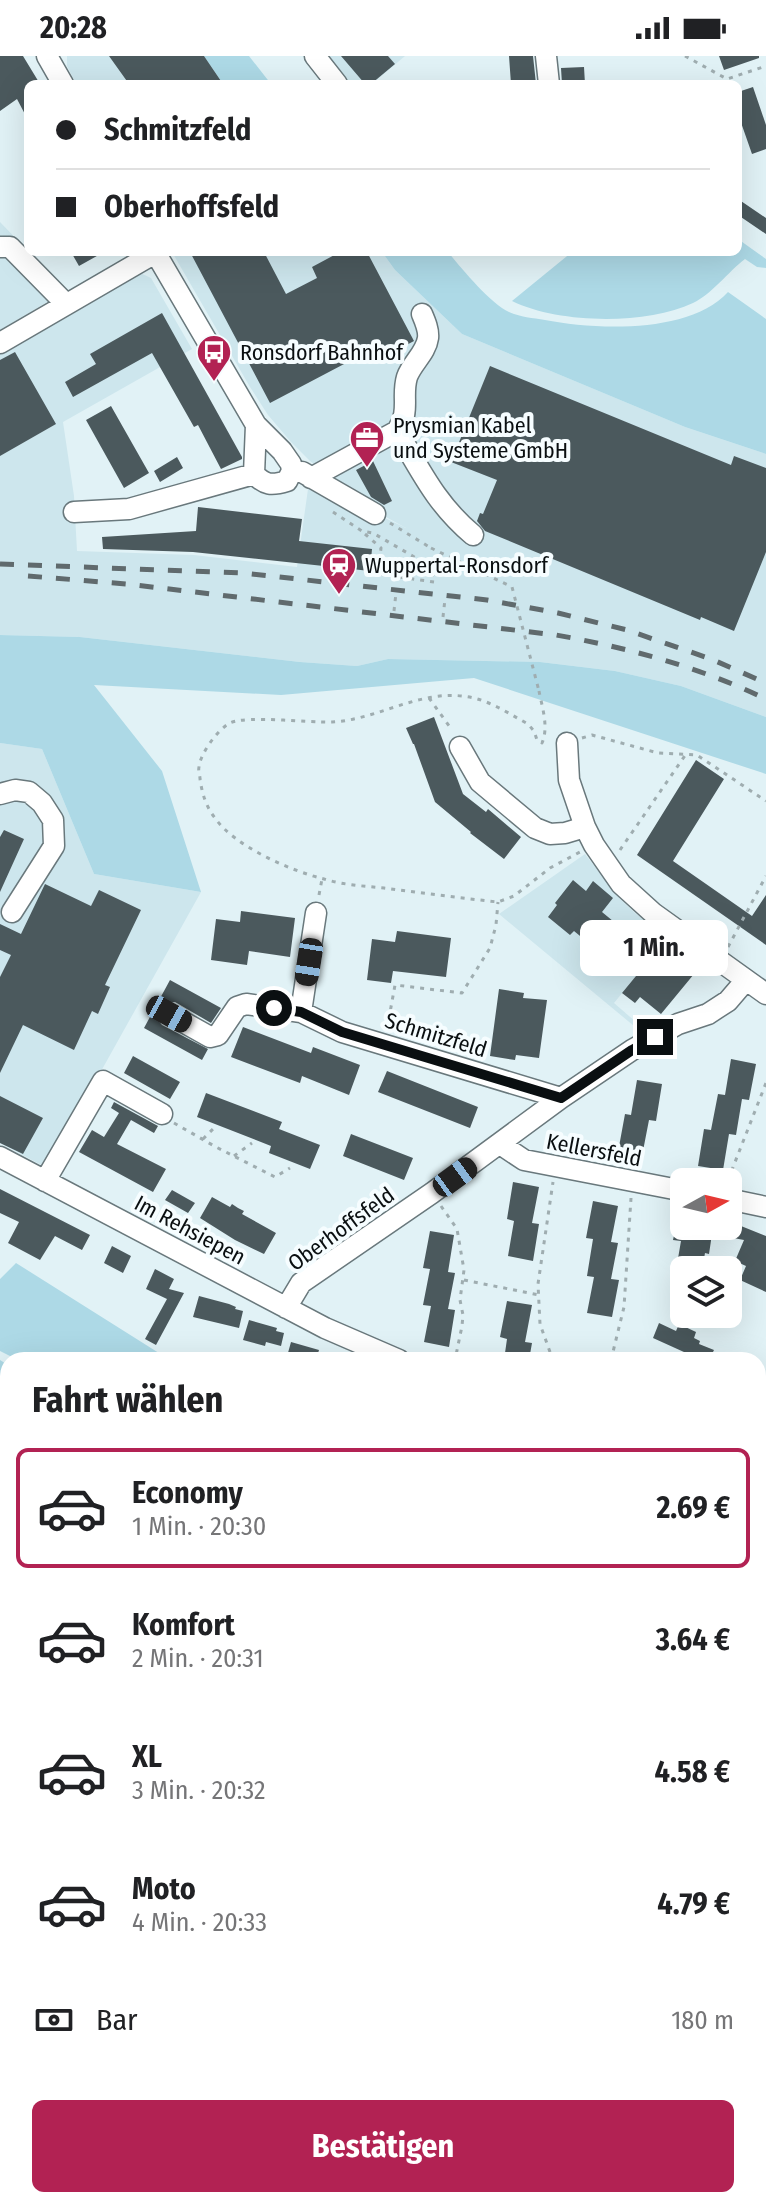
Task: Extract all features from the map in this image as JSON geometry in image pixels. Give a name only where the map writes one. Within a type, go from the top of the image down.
[{"type":"street","points":[[47,56],[61,80]]},
{"type":"street","points":[[315,56],[334,80]]},
{"type":"street","points":[[546,56],[549,80]]},
{"type":"street","points":[[0,247],[10,247],[66,304]]},
{"type":"street","points":[[0,343],[148,256]]},
{"type":"street","points":[[157,256],[256,425],[291,464],[375,524]]},
{"type":"street","points":[[311,478],[397,431],[403,422],[410,369],[428,340],[422,314]]},
{"type":"street","points":[[256,425],[254,474],[264,484],[275,485],[287,481],[292,471],[291,464]]},
{"type":"street","points":[[397,431],[439,501],[473,535]]},
{"type":"street","points":[[74,512],[129,509],[254,474]]},
{"type":"street","points":[[567,743],[569,780],[589,836],[621,884],[653,913],[766,994]]},
{"type":"street","points":[[460,747],[480,782],[535,828],[550,834],[589,836]]},
{"type":"street","points":[[0,794],[15,790],[29,792],[42,803],[53,820],[54,846],[12,912]]},
{"type":"street","points":[[301,1012],[316,913]]},
{"type":"street","name":"Oberhoffsfeld","points":[[286,1308],[301,1283],[632,1050],[678,1024],[708,1014],[728,1001],[746,980]]},
{"type":"street","name":"Schmitzfeld","points":[[169,1014],[210,1037],[218,1035],[237,1007],[246,1004],[301,1012],[342,1032],[561,1098]]},
{"type":"street","points":[[45,1181],[103,1081],[162,1114]]},
{"type":"street","name":"Kellersfeld","points":[[500,1144],[524,1160],[670,1188]]},
{"type":"street","name":"Im Rehsiepen","points":[[0,1157],[325,1328],[380,1352]]},
{"type":"street","points":[[742,1202],[766,1207]]},
{"type":"path","points":[[685,56],[727,79],[766,66]]},
{"type":"path","points":[[375,524],[512,587],[539,691],[546,725],[545,738],[542,743],[537,740],[528,724],[479,698],[457,695],[429,698],[353,720],[246,720],[230,723],[206,749],[199,766],[206,804],[215,818],[228,833],[261,853],[322,879],[498,902],[514,896],[589,836]]},
{"type":"path","points":[[375,524],[435,569],[433,575],[378,568]]},
{"type":"path","points":[[362,531],[381,548],[378,574],[434,582],[434,585]]},
{"type":"path","points":[[394,611],[396,593]]},
{"type":"path","points":[[443,617],[445,599]]},
{"type":"path","points":[[395,602],[401,603]]},
{"type":"path","points":[[429,698],[458,737],[460,747]]},
{"type":"path","points":[[567,743],[592,735],[658,753],[697,755],[766,801]]},
{"type":"path","points":[[609,866],[686,754]]},
{"type":"path","points":[[720,961],[766,876]]},
{"type":"path","points":[[384,1045],[395,985],[462,993],[490,948],[498,902]]},
{"type":"path","points":[[733,1168],[766,1083]]},
{"type":"path","points":[[162,1114],[166,1119],[275,1177],[290,1168]]},
{"type":"path","points":[[203,1139],[214,1128]]},
{"type":"path","points":[[234,1156],[252,1143]]},
{"type":"path","points":[[613,1352],[624,1307],[632,1181]]},
{"type":"path","points":[[550,1352],[540,1324],[538,1284],[553,1183]]},
{"type":"path","points":[[432,1193],[457,1229],[464,1270],[460,1300],[463,1315],[457,1352]]},
{"type":"path","points":[[464,1280],[539,1295]]},
{"type":"shaded area","points":[[67,56],[204,56],[220,80],[74,80],[67,66]]},
{"type":"shaded area","points":[[204,56],[249,56],[268,80],[220,80]]},
{"type":"shaded area","points":[[326,56],[405,56],[377,80],[347,80]]},
{"type":"shaded area","points":[[0,222],[24,247],[24,256],[32,256],[59,295],[0,330]]},
{"type":"shaded area","points":[[742,242],[766,259],[766,268],[757,267],[745,259],[700,299],[652,315],[578,318],[531,309],[512,301],[567,256],[742,256]]},
{"type":"shaded area","points":[[174,256],[385,256],[395,270],[462,334],[685,427],[766,454],[766,717],[681,686],[615,671],[540,662],[388,659],[357,666],[80,637],[0,635],[0,352],[138,272],[151,278],[192,349],[63,422],[74,496],[77,551],[194,555],[297,567],[309,482],[406,528],[375,511],[310,461],[268,415]]},
{"type":"shaded area","points":[[385,256],[452,256],[494,302],[509,312],[590,326],[641,326],[667,322],[691,316],[711,306],[728,292],[766,319],[766,454],[685,427],[462,334],[395,270]]},
{"type":"shaded area","points":[[0,635],[80,637],[357,666],[388,659],[540,662],[615,671],[681,686],[766,717],[766,774],[474,678],[281,695],[94,685],[162,771],[201,892],[94,874],[42,749],[0,743]]},
{"type":"shaded area","points":[[0,743],[42,749],[94,874],[201,892],[47,1168],[0,1143]]},
{"type":"shaded area","points":[[585,854],[620,899],[667,938],[614,1003],[644,1029],[640,1031],[499,914]]},
{"type":"shaded area","points":[[16,1263],[157,1352],[2,1352],[0,1279]]},
{"type":"building","points":[[0,56],[23,56],[38,80],[24,80],[24,112],[17,99],[0,111]]},
{"type":"building","points":[[109,56],[204,56],[220,80],[126,80]]},
{"type":"building","points":[[341,56],[388,56],[395,64],[376,80],[362,80]]},
{"type":"building","points":[[509,56],[533,56],[536,80],[511,80]]},
{"type":"building","points":[[719,56],[759,56],[759,58],[724,70]]},
{"type":"building","points":[[584,67],[585,80],[562,80],[561,68]]},
{"type":"building","points":[[753,87],[766,125],[766,149],[752,154],[742,125],[742,91]]},
{"type":"building","points":[[742,202],[766,218],[766,234],[742,218]]},
{"type":"building","points":[[73,256],[97,256],[79,266]]},
{"type":"building","points":[[192,256],[266,256],[286,294],[317,278],[312,267],[333,256],[369,256],[414,341],[370,364],[365,353],[270,403]]},
{"type":"building","points":[[162,313],[242,457],[221,469],[198,425],[194,427],[152,353],[73,397],[65,382],[96,364],[90,354]]},
{"type":"building","points":[[15,352],[56,424],[0,456],[0,360]]},
{"type":"building","points":[[490,366],[731,465],[734,456],[766,468],[766,552],[734,631],[701,617],[700,620],[485,531],[477,521],[497,480],[451,462]]},
{"type":"building","points":[[111,406],[149,473],[124,488],[86,420]]},
{"type":"building","points":[[177,457],[183,468],[160,482],[154,471]]},
{"type":"building","points":[[373,461],[392,501],[384,505],[371,497],[356,470]]},
{"type":"building","points":[[198,507],[302,519],[299,541],[372,549],[370,571],[193,552],[103,549],[102,537],[196,531]]},
{"type":"building","points":[[434,717],[463,794],[486,812],[488,809],[521,837],[504,859],[435,802],[406,728]]},
{"type":"building","points":[[696,760],[724,779],[673,861],[752,916],[766,895],[766,945],[637,855]]},
{"type":"building","points":[[4,830],[24,839],[0,892],[0,837]]},
{"type":"building","points":[[573,880],[586,891],[593,881],[613,898],[602,912],[648,950],[654,943],[671,952],[694,974],[661,1014],[640,997],[635,1003],[622,993],[636,976],[605,951],[602,954],[574,931],[570,935],[548,917]]},
{"type":"building","points":[[45,884],[91,906],[99,890],[141,910],[105,985],[110,987],[98,1014],[92,1011],[74,1050],[23,1025],[0,1073],[0,977],[11,955],[0,950],[0,924],[21,934]]},
{"type":"building","points":[[241,911],[295,918],[290,957],[249,951],[247,965],[211,960],[216,919],[240,922]]},
{"type":"building","points":[[397,931],[451,938],[446,977],[393,971],[391,983],[367,980],[372,939],[395,942]]},
{"type":"building","points":[[170,980],[221,1008],[211,1023],[175,1002],[163,1003],[157,1008],[158,1020],[162,1025],[208,1049],[202,1060],[144,1028]]},
{"type":"building","points":[[499,989],[524,993],[523,998],[547,1000],[539,1058],[516,1055],[515,1060],[490,1056]]},
{"type":"building","points":[[243,1027],[311,1053],[313,1047],[360,1065],[349,1095],[302,1076],[300,1083],[231,1057]]},
{"type":"building","points":[[133,1056],[180,1082],[170,1099],[124,1073]]},
{"type":"building","points":[[731,1059],[756,1064],[749,1100],[742,1099],[736,1135],[729,1134],[723,1168],[698,1166],[704,1129],[711,1130],[718,1094],[725,1095]]},
{"type":"building","points":[[387,1071],[478,1107],[470,1128],[378,1092]]},
{"type":"building","points":[[637,1080],[662,1084],[656,1121],[649,1120],[642,1156],[618,1152],[625,1114],[631,1115]]},
{"type":"building","points":[[206,1093],[282,1122],[279,1129],[320,1145],[310,1169],[269,1153],[271,1146],[197,1117]]},
{"type":"building","points":[[0,1096],[43,1118],[23,1154],[0,1143]]},
{"type":"building","points":[[114,1102],[158,1126],[154,1133],[131,1120],[117,1144],[166,1169],[153,1192],[79,1152],[92,1130],[104,1137],[119,1113],[111,1108]]},
{"type":"building","points":[[351,1134],[413,1158],[404,1180],[343,1156]]},
{"type":"building","points":[[513,1182],[539,1187],[532,1223],[539,1224],[533,1261],[508,1256],[514,1221],[507,1219]]},
{"type":"building","points":[[0,1189],[90,1235],[82,1250],[55,1236],[40,1260],[8,1243],[19,1222],[0,1213]]},
{"type":"building","points":[[172,1190],[195,1203],[188,1213],[165,1200]]},
{"type":"building","points":[[212,1197],[230,1207],[232,1204],[244,1211],[242,1214],[276,1233],[264,1254],[200,1218]]},
{"type":"building","points":[[593,1201],[618,1206],[611,1242],[618,1243],[611,1279],[619,1280],[612,1317],[587,1313],[594,1277],[587,1276],[593,1239],[586,1238]]},
{"type":"building","points":[[742,1226],[766,1236],[766,1292],[742,1281],[746,1266],[742,1264],[742,1256],[737,1256],[744,1240]]},
{"type":"building","points":[[430,1231],[454,1235],[448,1272],[455,1273],[448,1309],[455,1310],[449,1347],[424,1342],[431,1306],[423,1305],[430,1269],[423,1268]]},
{"type":"building","points":[[673,1240],[711,1240],[709,1254],[678,1256],[681,1241]]},
{"type":"building","points":[[112,1246],[131,1256],[123,1273],[104,1263]]},
{"type":"building","points":[[155,1269],[174,1279],[169,1289],[184,1293],[156,1345],[145,1339],[167,1299],[146,1289]]},
{"type":"building","points":[[199,1296],[243,1311],[239,1328],[193,1317]]},
{"type":"building","points":[[507,1301],[532,1305],[525,1342],[532,1343],[530,1352],[505,1352],[507,1339],[500,1337]]},
{"type":"building","points":[[249,1320],[284,1333],[281,1346],[266,1342],[265,1346],[243,1340]]},
{"type":"building","points":[[659,1323],[676,1331],[677,1328],[688,1328],[696,1332],[694,1338],[700,1341],[699,1344],[714,1350],[684,1352],[653,1338]]},
{"type":"building","points":[[291,1342],[319,1350],[318,1352],[288,1352]]},
{"type":"railway","points":[[0,564],[243,573],[487,600],[627,630],[711,659],[766,683]]},
{"type":"railway","points":[[28,576],[127,584],[556,635],[663,660],[715,677],[766,699]]},
{"type":"place","name":"Ronsdorf Bahnhof","points":[[214,383]]},
{"type":"place","name":"Prysmian Kabel und Systeme GmbH","points":[[367,469]]},
{"type":"place","name":"Wuppertal-Ronsdorf","points":[[339,596]]},
{"type":"route","points":[[274,1008],[301,1012],[342,1032],[561,1098],[655,1037]]}]
